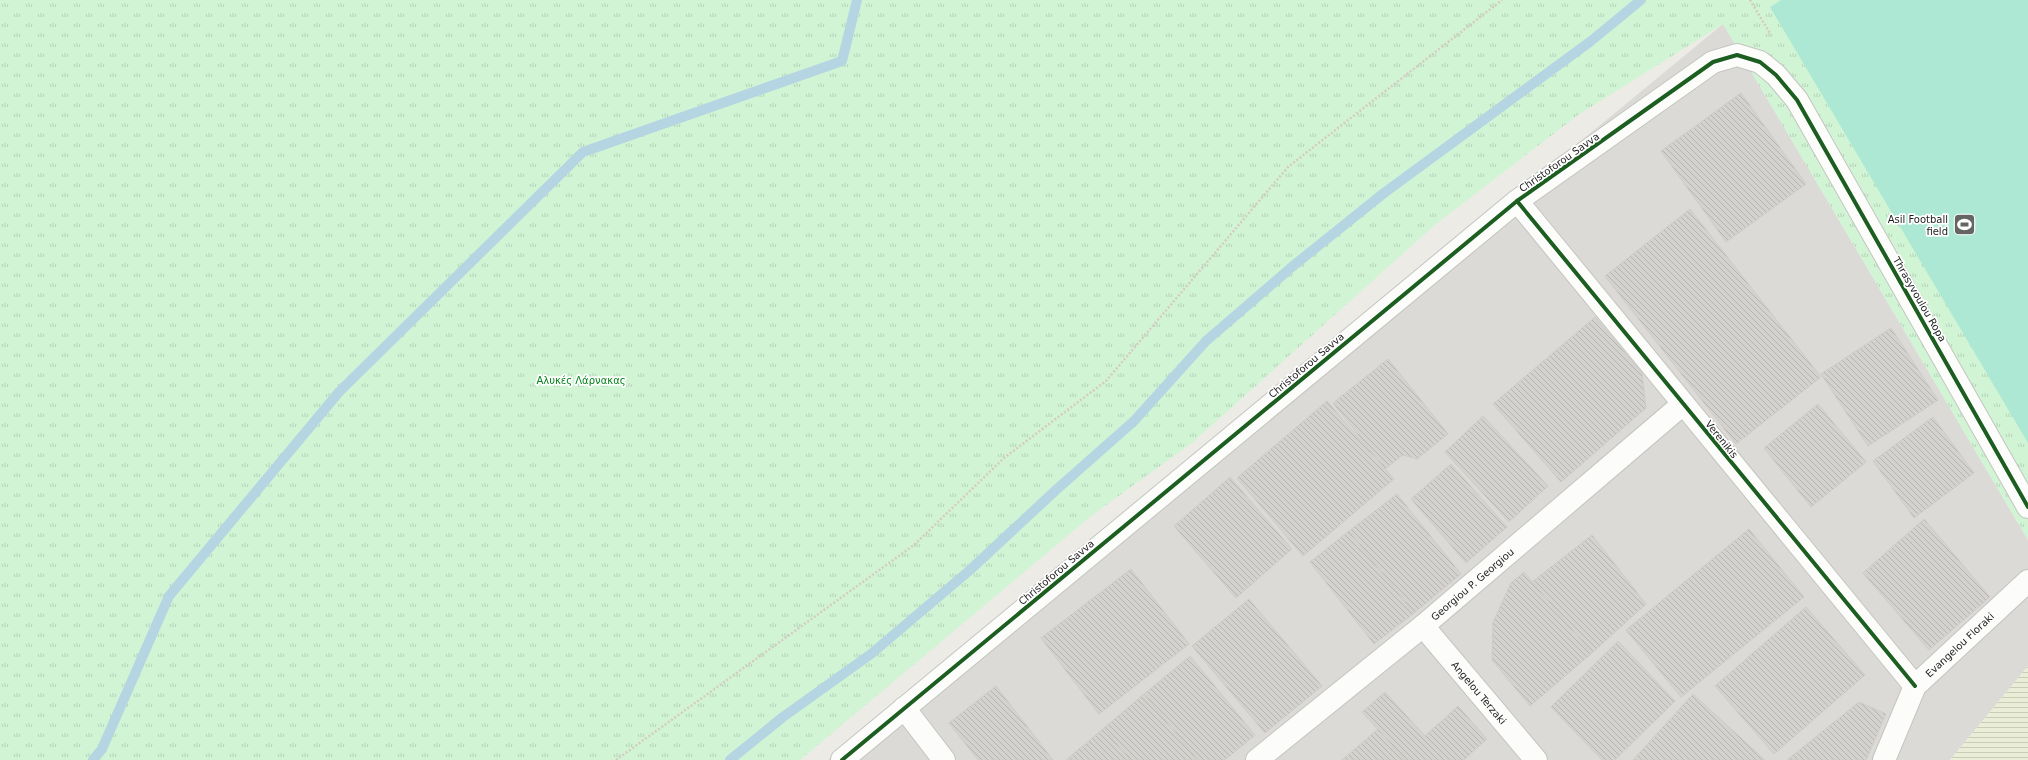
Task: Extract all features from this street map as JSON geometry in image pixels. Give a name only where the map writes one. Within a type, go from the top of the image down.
[{"type":"street","name":"Christoforou Savva","points":[[842,760],[1517,201],[1713,62],[1737,55],[1760,62],[1776,75],[1797,100]]},
{"type":"street","name":"Thrasyvoulou Ropa","points":[[1797,100],[2028,507]]},
{"type":"street","name":"Verenikis","points":[[1517,201],[1915,686]]},
{"type":"street","name":"Georgiou P. Georgiou","points":[[1257,760],[1423,626],[1683,404]]},
{"type":"street","name":"Evangelou Floraki","points":[[1884,760],[1915,686],[2028,581]]},
{"type":"street","name":"Angelou Terzaki","points":[[1423,626],[1536,760]]},
{"type":"street","points":[[904,708],[944,760]]},
{"type":"path","points":[[616,760],[914,545],[1004,458],[1106,381],[1288,167],[1502,0]]},
{"type":"shaded area","points":[[1723,24],[2028,540],[2028,666],[1950,760],[828,760]]},
{"type":"green space","name":"Αλυκές Λάρνακας","points":[[0,0],[2028,0],[2028,540],[1723,24],[1578,115],[1436,224],[1193,442],[1091,516],[800,760],[0,760]]},
{"type":"green space","name":"Asil Football field","points":[[1781,0],[2028,0],[2028,443],[1770,7]]},
{"type":"green space","points":[[2028,666],[2028,760],[1950,760]]},
{"type":"building","points":[[1741,93],[1806,184],[1726,242],[1661,151]]},
{"type":"building","points":[[1690,209],[1821,377],[1736,444],[1605,276]]},
{"type":"building","points":[[1595,317],[1642,373],[1646,408],[1561,482],[1493,404]]},
{"type":"building","points":[[1891,328],[1938,400],[1868,446],[1821,374]]},
{"type":"building","points":[[1388,359],[1448,434],[1417,459],[1403,455],[1385,469],[1333,403]]},
{"type":"building","points":[[1327,401],[1394,479],[1303,556],[1237,478]]},
{"type":"building","points":[[1818,404],[1866,462],[1811,507],[1764,448]]},
{"type":"building","points":[[1483,416],[1548,486],[1509,522],[1445,452]]},
{"type":"building","points":[[1933,417],[1974,473],[1914,518],[1873,461]]},
{"type":"building","points":[[1451,464],[1507,527],[1466,563],[1411,499]]},
{"type":"building","points":[[1230,477],[1292,549],[1236,598],[1174,526]]},
{"type":"building","points":[[1397,494],[1461,574],[1414,613],[1349,531]]},
{"type":"building","points":[[1924,519],[1990,597],[1929,650],[1863,573]]},
{"type":"building","points":[[1749,529],[1804,597],[1681,697],[1626,630]]},
{"type":"building","points":[[1349,531],[1414,613],[1374,644],[1310,562]]},
{"type":"building","points":[[1592,535],[1646,604],[1592,653],[1532,582]]},
{"type":"building","points":[[1131,569],[1189,644],[1099,714],[1041,638]]},
{"type":"building","points":[[1524,572],[1592,653],[1530,706],[1492,660],[1493,622],[1511,583]]},
{"type":"building","points":[[1249,599],[1322,686],[1265,733],[1192,646]]},
{"type":"building","points":[[1806,607],[1865,675],[1774,754],[1715,686]]},
{"type":"building","points":[[1618,641],[1675,701],[1615,760],[1602,760],[1551,707]]},
{"type":"building","points":[[1190,656],[1255,735],[1225,760],[1198,760],[1144,694]]},
{"type":"building","points":[[996,686],[1053,760],[978,760],[949,723]]},
{"type":"building","points":[[1385,692],[1425,736],[1458,706],[1487,739],[1464,760],[1405,760],[1362,712]]},
{"type":"building","points":[[1144,694],[1198,760],[1130,760],[1104,728]]},
{"type":"building","points":[[1693,694],[1765,760],[1633,760]]},
{"type":"building","points":[[1859,702],[1886,714],[1866,760],[1787,760]]},
{"type":"building","points":[[1104,728],[1130,760],[1066,760]]},
{"type":"building","points":[[1378,729],[1405,760],[1342,760]]},
{"type":"waterway","points":[[93,760],[102,749],[169,596],[339,392],[583,152],[842,61],[857,0]]},
{"type":"waterway","points":[[730,760],[783,717],[871,654],[970,570],[1056,490],[1134,421],[1206,341],[1293,266],[1384,193],[1591,41],[1641,0]]},
{"type":"cycle path","points":[[842,760],[1517,201],[1713,62],[1737,55],[1760,62],[1776,75],[1797,100],[2028,507]]},
{"type":"cycle path","points":[[1517,201],[1915,686]]},
{"type":"place","name":"Asil Football field","points":[[1964,225]]}]
